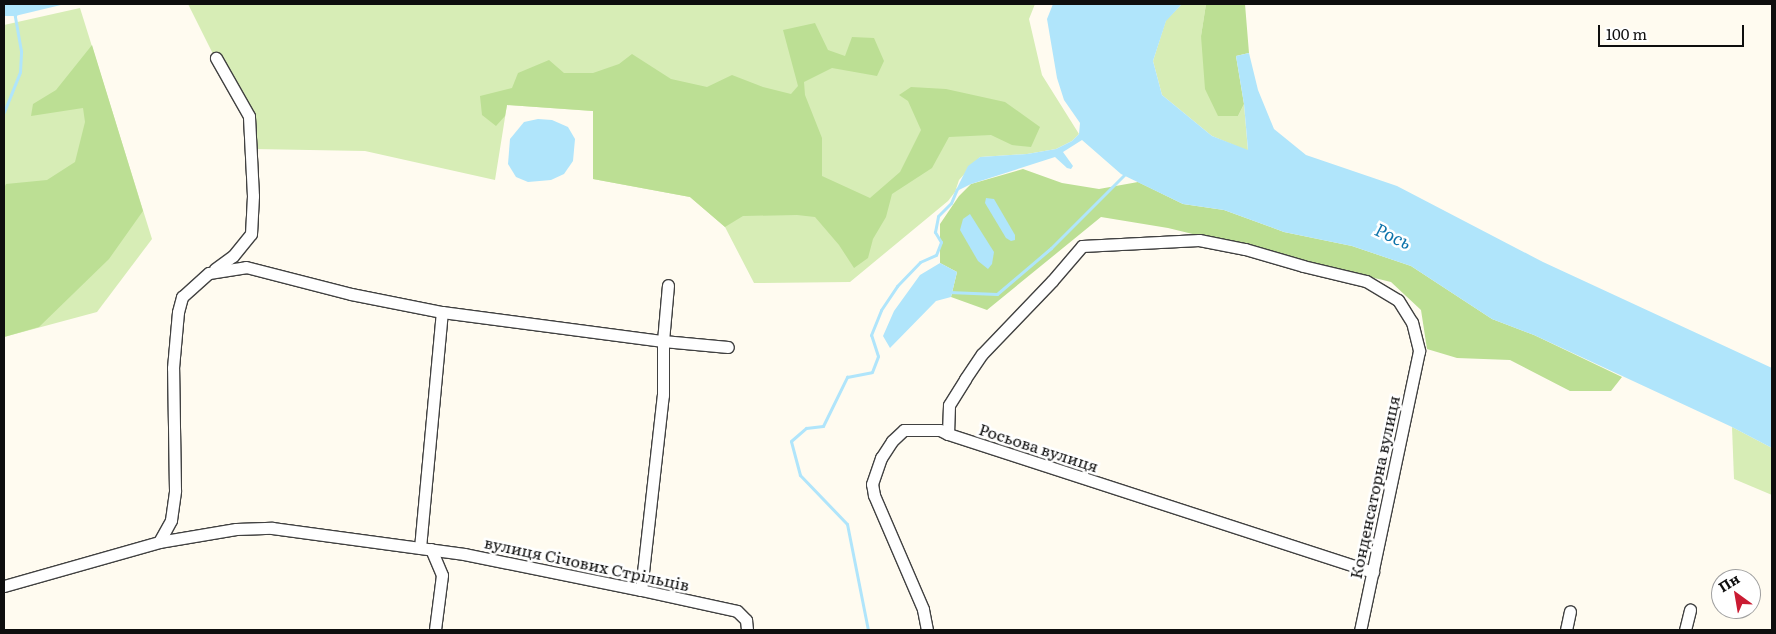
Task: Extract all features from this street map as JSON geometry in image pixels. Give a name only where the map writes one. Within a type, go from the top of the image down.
[{"type":"street","points":[[159,542],[171,520],[175,490],[173,368],[178,312],[182,297],[209,273],[233,256],[251,234],[253,196],[250,116],[216,58]]},
{"type":"street","name":"Конденсаторна вулиця","points":[[948,434],[949,406],[982,354],[1052,281],[1082,246],[1199,240],[1245,249],[1303,266],[1366,281],[1398,300],[1412,322],[1419,351],[1374,572],[1360,630]]},
{"type":"street","points":[[209,273],[246,267],[351,294],[442,312],[663,341],[728,347]]},
{"type":"street","points":[[641,590],[663,394],[663,341],[668,285]]},
{"type":"street","points":[[435,630],[442,575],[425,549],[442,312]]},
{"type":"street","name":"Росьова вулиця","points":[[927,630],[923,609],[874,495],[872,484],[881,458],[892,442],[904,430],[940,430],[1374,572]]},
{"type":"street","name":"вулиця Січових Стрільців","points":[[4,586],[159,542],[236,529],[272,528],[464,554],[641,590],[737,611],[746,620],[747,630]]},
{"type":"street","points":[[1685,630],[1690,610]]},
{"type":"street","points":[[1566,630],[1570,611]]},
{"type":"green space","points":[[188,4],[1035,4],[1029,19],[1042,75],[1079,134],[1072,141],[1056,149],[1027,154],[980,157],[959,180],[955,192],[948,201],[850,282],[754,283],[725,227],[690,197],[593,179],[593,111],[507,105],[495,180],[365,151],[251,149],[241,110]]},
{"type":"green space","points":[[1182,4],[1206,4],[1201,36],[1238,116],[1244,104],[1248,151],[1212,136],[1162,95],[1153,61],[1166,20]]},
{"type":"green space","points":[[1206,4],[1245,4],[1249,53],[1236,56],[1244,104],[1238,116],[1218,116],[1205,89],[1201,36]]},
{"type":"green space","points":[[80,8],[152,239],[97,312],[4,337],[4,25]]},
{"type":"green space","points":[[815,23],[828,50],[845,56],[852,37],[874,38],[884,61],[877,76],[832,68],[804,82],[805,95],[822,138],[822,176],[870,198],[900,172],[921,130],[908,101],[899,95],[911,87],[946,89],[1005,102],[1040,127],[1031,147],[1012,145],[991,135],[949,137],[932,168],[892,194],[886,217],[873,239],[868,258],[854,268],[839,245],[815,217],[797,215],[743,216],[725,227],[690,197],[593,179],[593,111],[507,105],[505,116],[496,126],[482,115],[480,96],[512,88],[518,73],[549,60],[564,73],[593,73],[619,64],[632,54],[671,79],[707,87],[732,75],[763,87],[791,94],[798,86],[783,30]]},
{"type":"green space","points":[[92,45],[143,211],[109,259],[39,327],[4,337],[4,188],[6,184],[47,180],[75,162],[85,122],[83,108],[31,116],[33,104],[56,90]]},
{"type":"green space","points":[[1023,169],[1062,183],[1099,189],[1138,182],[1183,204],[1224,210],[1284,232],[1352,246],[1411,266],[1492,319],[1534,335],[1622,377],[1611,391],[1570,391],[1510,360],[1457,358],[1427,349],[1421,310],[1391,282],[1168,228],[1101,217],[987,310],[951,297],[957,272],[940,263],[940,224],[959,196],[971,184]]},
{"type":"green space","points":[[1732,427],[1772,448],[1772,495],[1734,479]]},
{"type":"water","points":[[4,4],[65,4],[15,16],[4,16]]},
{"type":"water","name":"Рось","points":[[1053,4],[1182,4],[1166,21],[1153,61],[1162,95],[1212,136],[1248,150],[1244,104],[1236,56],[1249,53],[1258,90],[1274,129],[1306,155],[1397,186],[1543,262],[1772,368],[1772,448],[1732,427],[1534,335],[1492,319],[1411,266],[1352,246],[1284,232],[1224,210],[1183,204],[1121,174],[1082,140],[1063,152],[1073,166],[1071,169],[1067,168],[1055,157],[971,184],[955,192],[968,166],[980,157],[1027,154],[1056,149],[1072,141],[1079,134],[1080,123],[1064,100],[1057,78],[1047,19]]},
{"type":"water","points":[[538,119],[552,120],[568,127],[575,139],[573,161],[564,174],[551,180],[528,182],[516,177],[508,164],[510,139],[524,122]]},
{"type":"water","points":[[986,198],[994,199],[1015,235],[1015,240],[1011,241],[1006,238],[985,203]]},
{"type":"water","points":[[970,214],[994,252],[992,264],[988,269],[978,261],[960,230],[963,219]]},
{"type":"water","points":[[940,263],[957,272],[951,297],[936,301],[890,348],[883,336],[894,311],[920,275]]},
{"type":"waterway","points":[[4,112],[20,72],[21,51],[15,16],[18,4]]},
{"type":"waterway","points":[[949,292],[997,294],[1051,248],[1125,174]]},
{"type":"waterway","points":[[868,630],[847,524],[800,475],[791,441],[806,428],[823,426],[847,377],[872,372],[878,356],[871,335],[881,310],[897,286],[920,262],[936,255],[941,242],[935,232],[938,216],[951,203],[957,189]]}]
